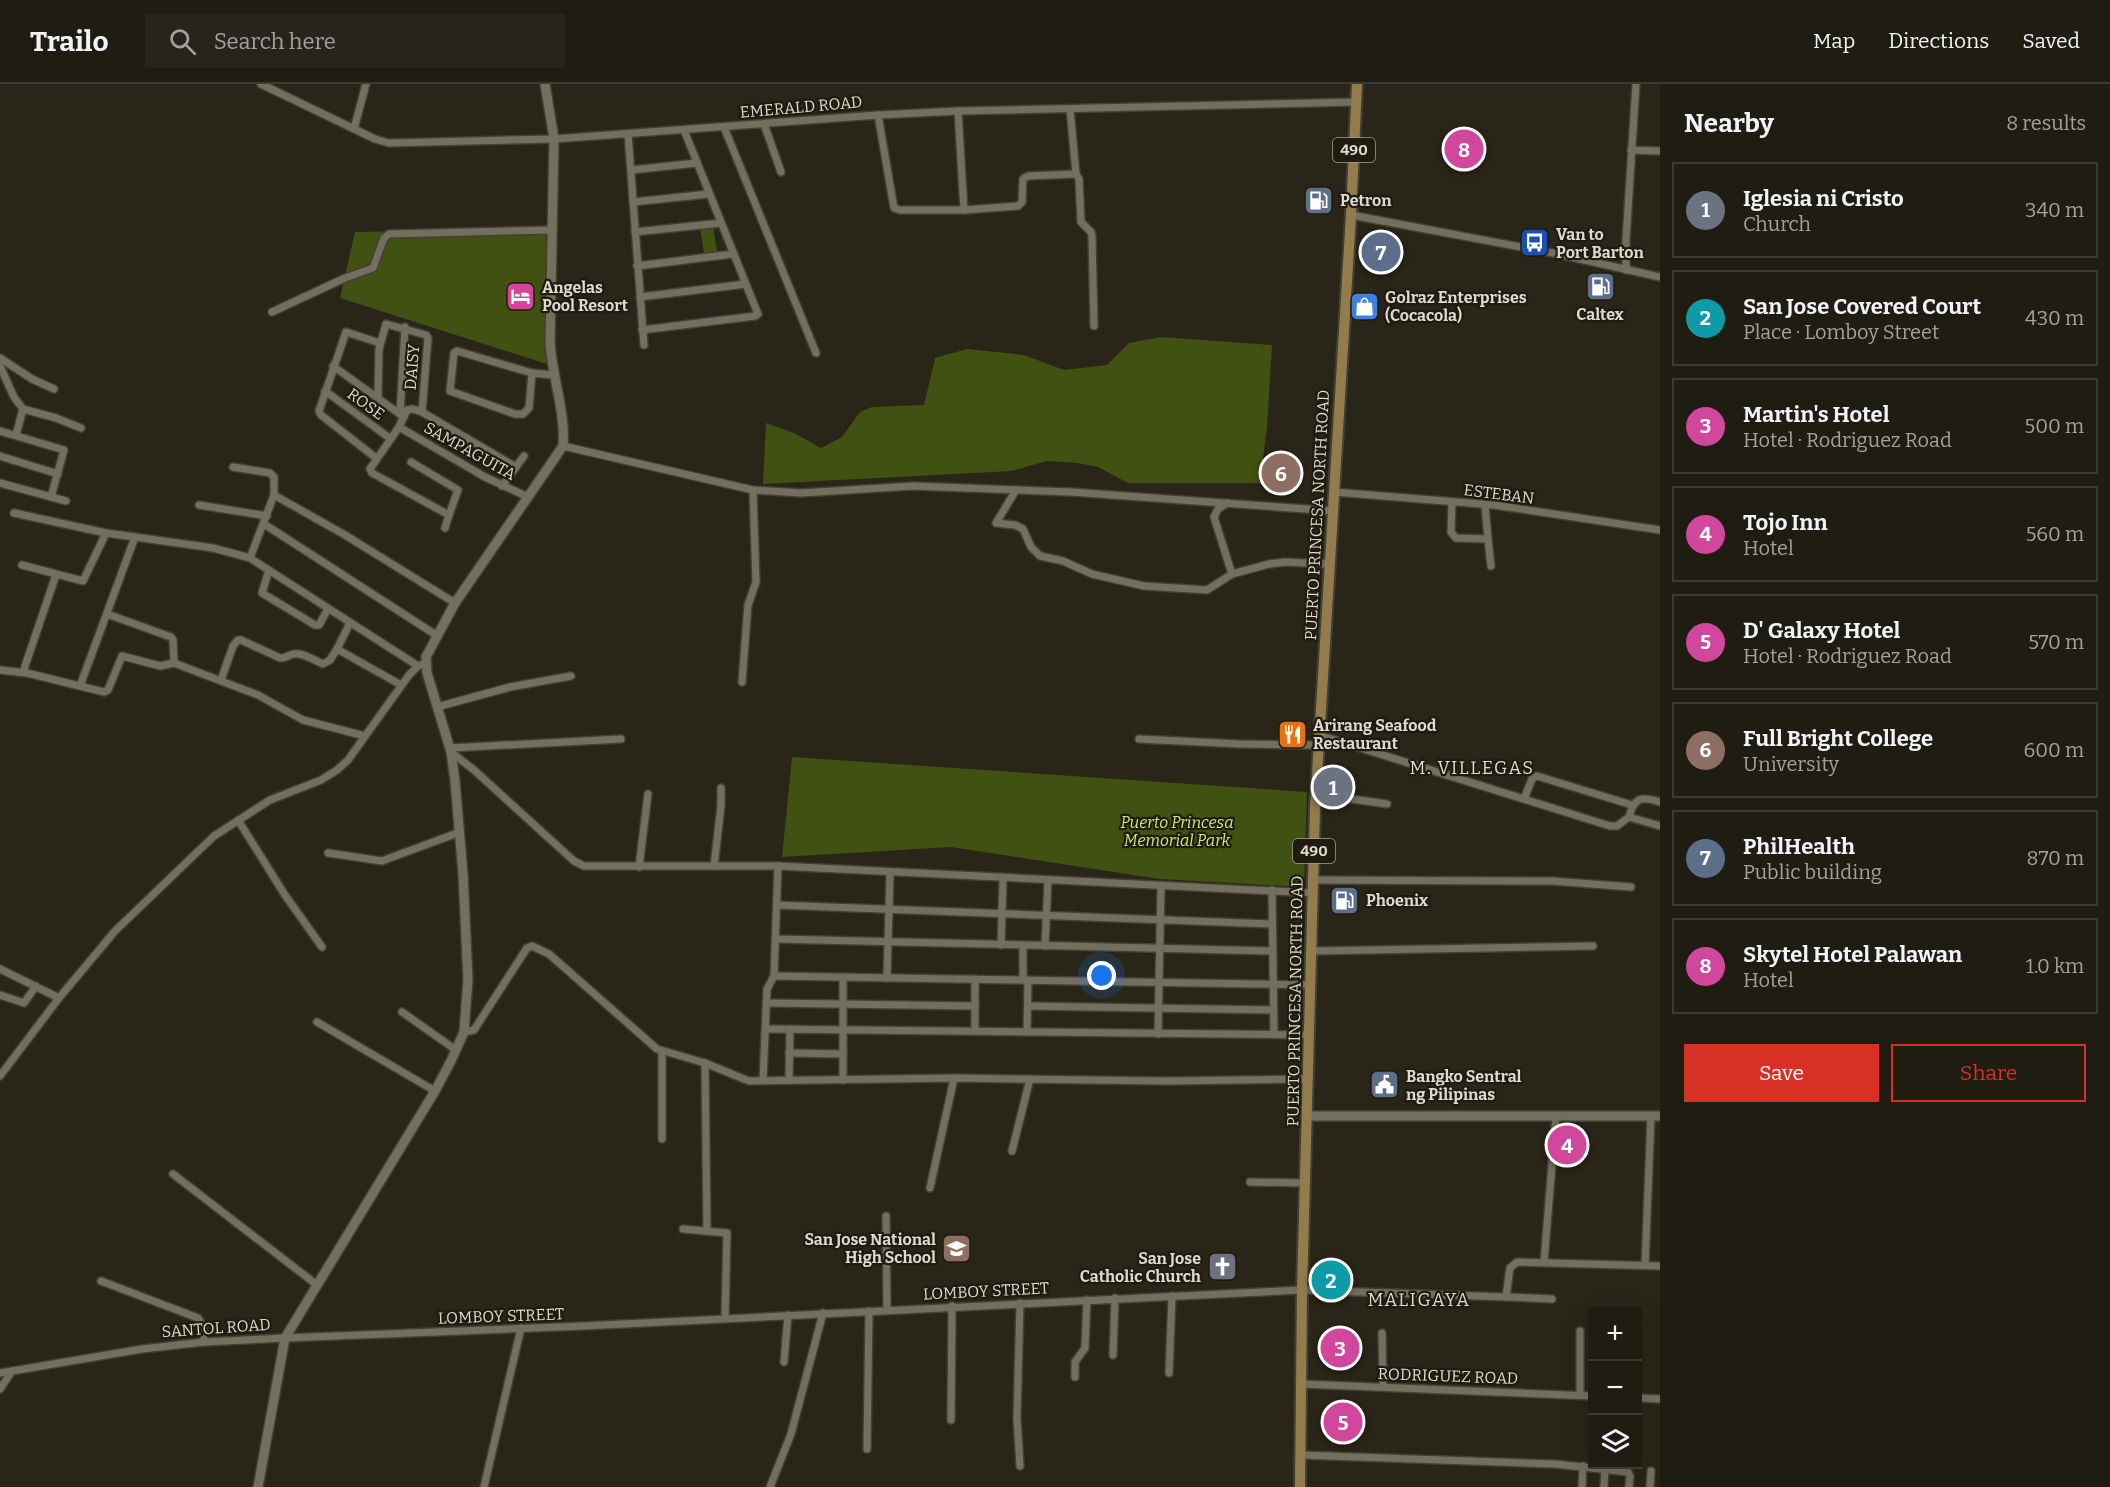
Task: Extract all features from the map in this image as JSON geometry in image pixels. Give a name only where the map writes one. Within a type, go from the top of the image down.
[{"type":"main road","name":"PUERTO PRINCESA NORTH ROAD","points":[[1300,1487],[1302,1290],[1316,794],[1357,84]]},
{"type":"street","name":"EMERALD ROAD","points":[[261,84],[380,141],[389,143],[554,139],[958,111],[1356,102]]},
{"type":"street","points":[[354,129],[366,84]]},
{"type":"street","points":[[0,1076],[58,998],[115,931],[206,842],[270,800],[321,780],[348,760],[401,686],[422,665],[455,603],[563,446],[562,422],[553,375],[550,342],[554,139],[545,84]]},
{"type":"street","points":[[1626,270],[1636,84]]},
{"type":"street","points":[[1070,109],[1076,174],[1079,179],[1081,222],[1092,236],[1094,327]]},
{"type":"street","points":[[958,111],[964,210]]},
{"type":"street","points":[[878,115],[894,208],[900,210],[964,210],[1017,206],[1022,202],[1023,179],[1028,176],[1076,174]]},
{"type":"street","points":[[764,124],[781,172]]},
{"type":"street","points":[[724,127],[816,353]]},
{"type":"street","points":[[642,330],[757,316],[758,313],[684,130]]},
{"type":"street","points":[[628,134],[644,345]]},
{"type":"street","points":[[1631,150],[1660,151]]},
{"type":"street","points":[[631,170],[697,164]]},
{"type":"street","points":[[633,202],[709,194]]},
{"type":"street","points":[[1351,215],[1558,254],[1660,277]]},
{"type":"street","points":[[635,232],[721,223]]},
{"type":"street","points":[[272,312],[373,267],[384,238],[389,234],[552,230]]},
{"type":"street","points":[[637,266],[733,254]]},
{"type":"street","points":[[640,297],[746,284]]},
{"type":"street","name":"DAISY","points":[[378,397],[380,343],[386,324],[405,327],[428,336],[422,412],[516,467]]},
{"type":"street","points":[[405,327],[402,415],[399,427],[370,469],[372,474],[449,515]]},
{"type":"street","points":[[376,458],[321,415],[319,411],[346,332],[380,343]]},
{"type":"street","points":[[532,373],[529,408],[523,414],[515,414],[450,391],[454,353],[457,351],[532,373],[553,375]]},
{"type":"street","points":[[0,358],[32,379],[54,389]]},
{"type":"street","points":[[0,366],[14,397],[23,409],[81,428]]},
{"type":"street","points":[[333,366],[402,415]]},
{"type":"street","name":"ROSE","points":[[325,391],[391,439]]},
{"type":"street","points":[[16,435],[23,409]]},
{"type":"street","points":[[402,415],[408,409],[422,412]]},
{"type":"street","name":"SAMPAGUITA","points":[[399,427],[502,486],[528,497]]},
{"type":"street","points":[[0,431],[64,450],[51,497]]},
{"type":"street","points":[[563,446],[753,490],[801,493],[913,486],[1016,490],[1334,511]]},
{"type":"street","points":[[0,456],[58,474]]},
{"type":"street","points":[[502,486],[524,456]]},
{"type":"street","points":[[411,462],[458,490],[445,528]]},
{"type":"street","points":[[233,467],[273,475],[275,481],[274,495],[250,558]]},
{"type":"street","points":[[0,483],[66,501]]},
{"type":"street","points":[[742,682],[748,605],[756,582],[753,490]]},
{"type":"street","points":[[1016,490],[996,523],[1016,525],[1023,529],[1031,547],[1040,556],[1063,561],[1092,574],[1144,586],[1207,590],[1232,574],[1277,563],[1330,564]]},
{"type":"street","name":"ESTEBAN","points":[[1334,492],[1485,505],[1660,530]]},
{"type":"street","points":[[274,495],[345,535],[455,603]]},
{"type":"street","points":[[1452,502],[1452,535],[1456,538],[1488,539]]},
{"type":"street","points":[[1227,503],[1218,509],[1214,517],[1232,574]]},
{"type":"street","points":[[199,505],[267,516]]},
{"type":"street","points":[[1485,505],[1491,566]]},
{"type":"street","points":[[15,513],[106,533],[213,548],[250,558],[350,623],[422,665],[437,707],[450,750],[460,832],[468,980],[464,1032],[435,1091],[285,1338]]},
{"type":"street","points":[[264,524],[436,635]]},
{"type":"street","points":[[22,565],[83,581],[106,533]]},
{"type":"street","points":[[80,686],[135,537]]},
{"type":"street","points":[[268,570],[262,593],[315,625],[319,625],[328,609]]},
{"type":"street","points":[[26,673],[25,666],[56,575]]},
{"type":"street","points":[[107,614],[171,637],[174,663]]},
{"type":"street","points":[[221,680],[237,640],[247,642],[277,658],[284,659],[293,654],[299,654],[323,664],[330,660],[350,623]]},
{"type":"street","points":[[337,649],[401,686]]},
{"type":"street","points":[[0,670],[26,673],[106,692],[121,657],[160,666],[174,663],[258,696],[303,720],[365,736]]},
{"type":"street","points":[[437,707],[510,687],[571,676]]},
{"type":"street","points":[[450,750],[621,739]]},
{"type":"street","points":[[1139,739],[1221,743],[1319,740],[1613,827],[1629,817],[1632,805],[1637,801],[1646,798],[1660,802]]},
{"type":"street","points":[[450,750],[573,861],[595,868],[778,866],[1312,893]]},
{"type":"street","points":[[1524,799],[1532,778],[1537,776],[1632,805]]},
{"type":"street","points":[[714,866],[721,788]]},
{"type":"street","points":[[639,867],[648,794]]},
{"type":"street","points":[[1316,794],[1387,804]]},
{"type":"street","points":[[1629,817],[1660,826]]},
{"type":"street","points":[[237,820],[285,896],[322,947]]},
{"type":"street","points":[[328,853],[382,861],[460,832]]},
{"type":"street","points":[[764,1080],[768,989],[774,976],[778,866]]},
{"type":"street","points":[[887,978],[890,873]]},
{"type":"street","points":[[1001,945],[1003,879]]},
{"type":"street","points":[[1313,880],[1552,881],[1631,887]]},
{"type":"street","points":[[1045,946],[1048,881]]},
{"type":"street","points":[[1158,1034],[1161,886]]},
{"type":"street","points":[[1272,890],[1271,951],[1274,1034]]},
{"type":"street","points":[[777,905],[1271,924]]},
{"type":"street","points":[[776,939],[1271,951]]},
{"type":"street","points":[[464,1032],[471,1033],[474,1030],[527,948],[532,946],[549,954],[647,1043],[662,1052],[705,1063],[744,1079],[1030,1078],[1166,1081],[1308,1079]]},
{"type":"street","points":[[1023,946],[1028,1006],[1027,1032]]},
{"type":"street","points":[[1312,951],[1593,946]]},
{"type":"street","points":[[0,969],[58,998]]},
{"type":"street","points":[[774,976],[1311,985]]},
{"type":"street","points":[[843,977],[843,1080]]},
{"type":"street","points":[[975,979],[975,1031]]},
{"type":"street","points":[[0,995],[24,1003],[36,986]]},
{"type":"street","points":[[767,1004],[975,1006]]},
{"type":"street","points":[[1028,1006],[1272,1010]]},
{"type":"street","points":[[402,1012],[456,1050]]},
{"type":"street","points":[[317,1022],[435,1091]]},
{"type":"street","points":[[766,1029],[1310,1035]]},
{"type":"street","points":[[789,1029],[789,1080]]},
{"type":"street","points":[[662,1052],[662,1139]]},
{"type":"street","points":[[789,1053],[843,1054]]},
{"type":"street","points":[[705,1063],[707,1230]]},
{"type":"street","points":[[930,1188],[954,1078]]},
{"type":"street","points":[[1012,1151],[1030,1078]]},
{"type":"street","points":[[1308,1116],[1656,1116],[1646,1265]]},
{"type":"street","points":[[1544,1262],[1556,1116]]},
{"type":"street","points":[[173,1174],[317,1285]]},
{"type":"street","points":[[1250,1182],[1306,1183]]},
{"type":"street","points":[[886,1216],[887,1310]]},
{"type":"street","points":[[683,1229],[724,1232],[727,1235],[725,1318]]},
{"type":"street","points":[[1506,1297],[1512,1265],[1517,1262],[1660,1266]]},
{"type":"street","points":[[100,1281],[198,1318],[203,1326],[204,1342]]},
{"type":"street","name":"LOMBOY STREET","points":[[285,1338],[1302,1290],[1552,1299]]},
{"type":"street","points":[[1169,1373],[1172,1296]]},
{"type":"street","points":[[1113,1355],[1115,1298]]},
{"type":"street","points":[[1075,1377],[1075,1362],[1085,1348],[1087,1300]]},
{"type":"street","points":[[1020,1303],[1017,1418],[1020,1466]]},
{"type":"street","points":[[951,1420],[952,1306]]},
{"type":"street","points":[[867,1449],[869,1311]]},
{"type":"street","points":[[770,1487],[791,1434],[823,1313]]},
{"type":"street","points":[[784,1362],[788,1315]]},
{"type":"street","points":[[485,1487],[521,1328]]},
{"type":"street","points":[[1580,1330],[1580,1395]]},
{"type":"street","points":[[1382,1333],[1383,1387]]},
{"type":"street","name":"SANTOL ROAD","points":[[0,1373],[142,1349],[204,1342],[285,1338],[258,1487]]},
{"type":"street","points":[[0,1389],[12,1371]]},
{"type":"street","name":"RODRIGUEZ ROAD","points":[[1302,1384],[1588,1396]]},
{"type":"street","points":[[1642,1398],[1660,1399]]},
{"type":"street","points":[[1301,1455],[1588,1466]]},
{"type":"street","points":[[1582,1487],[1583,1466]]},
{"type":"street","points":[[1604,1487],[1605,1469]]},
{"type":"street","points":[[1611,1469],[1628,1472],[1629,1487]]},
{"type":"street","points":[[1650,1487],[1652,1471]]},
{"type":"green space","points":[[713,226],[717,251],[704,253],[700,228]]},
{"type":"green space","points":[[547,230],[545,296],[547,364],[340,298],[355,232]]},
{"type":"green space","points":[[1161,337],[1272,345],[1267,427],[1260,483],[1128,483],[1098,467],[1047,461],[1012,471],[763,484],[766,423],[794,433],[821,448],[842,437],[860,412],[872,407],[924,405],[935,358],[967,349],[1024,355],[1064,370],[1107,365],[1129,343]]},
{"type":"green space","name":"Puerto Princesa Memorial Park","points":[[792,757],[1307,792],[1304,887],[1160,879],[951,847],[782,857]]},
{"type":"place","name":"Skytel Hotel Palawan","points":[[1464,149]]},
{"type":"place","name":"Petron","points":[[1319,200]]},
{"type":"place","name":"Van to Port Barton","points":[[1535,243]]},
{"type":"place","name":"PhilHealth","points":[[1381,252]]},
{"type":"place","name":"Caltex","points":[[1600,286]]},
{"type":"place","name":"Angelas Pool Resort","points":[[521,296]]},
{"type":"place","name":"Golraz Enterprises (Cocacola)","points":[[1364,306]]},
{"type":"place","name":"Full Bright College","points":[[1281,473]]},
{"type":"place","name":"Arirang Seafood Restaurant","points":[[1292,734]]},
{"type":"place","name":"Iglesia ni Cristo","points":[[1333,787]]},
{"type":"place","name":"Phoenix","points":[[1345,900]]},
{"type":"place","name":"Bangko Sentral ng Pilipinas","points":[[1385,1085]]},
{"type":"place","name":"Tojo Inn","points":[[1567,1145]]},
{"type":"place","name":"San Jose National High School","points":[[957,1248]]},
{"type":"place","name":"San Jose Catholic Church","points":[[1222,1267]]},
{"type":"place","name":"San Jose Covered Court","points":[[1331,1280]]},
{"type":"place","name":"Martin's Hotel","points":[[1340,1348]]},
{"type":"place","name":"D' Galaxy Hotel","points":[[1343,1422]]},
{"type":"district","name":"M. VILLEGAS","points":[[1472,768]]},
{"type":"district","name":"MALIGAYA","points":[[1419,1300]]}]
